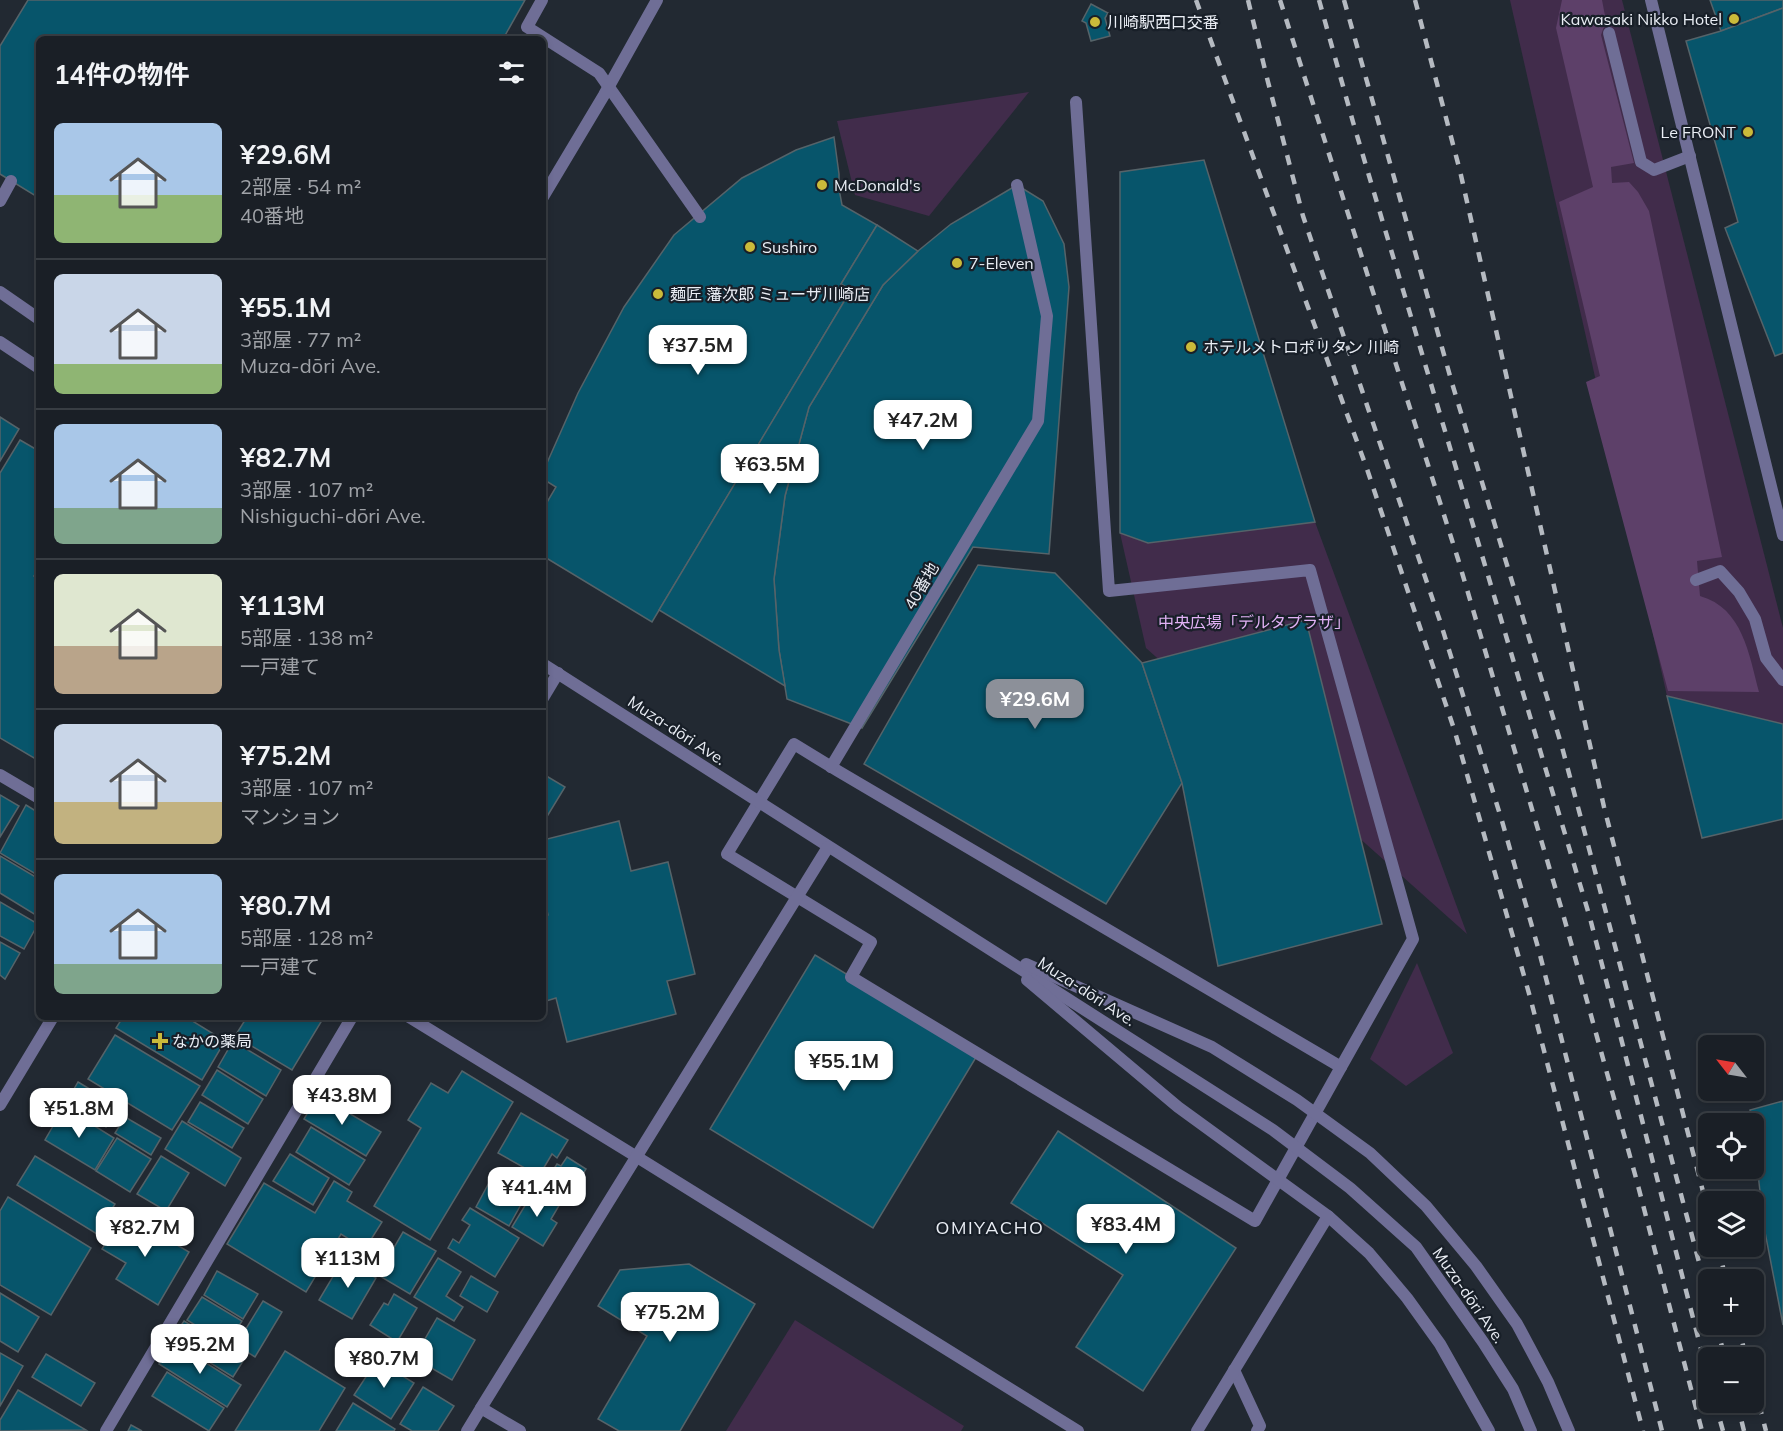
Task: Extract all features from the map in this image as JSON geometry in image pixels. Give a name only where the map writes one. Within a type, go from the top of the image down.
[{"type":"street","points":[[541,36],[527,27],[542,0]]},
{"type":"street","points":[[546,192],[657,0]]},
{"type":"street","points":[[1651,0],[1783,535]]},
{"type":"street","points":[[1609,33],[1641,162],[1654,170],[1690,156]]},
{"type":"street","points":[[546,39],[599,73],[700,217]]},
{"type":"street","points":[[1076,102],[1108,591],[1310,570],[1413,939],[1256,1221],[851,976],[871,942],[727,854],[794,744],[1341,1067]]},
{"type":"street","points":[[0,201],[11,181]]},
{"type":"street","name":"40番地","points":[[831,767],[1038,421],[1047,316],[1017,185]]},
{"type":"street","points":[[0,292],[36,317]]},
{"type":"street","points":[[0,342],[36,366]]},
{"type":"street","points":[[1696,580],[1720,571],[1739,592],[1755,619],[1766,658],[1783,680]]},
{"type":"street","name":"Muza-dōri Ave.","points":[[546,666],[1273,1130],[1350,1188],[1416,1247],[1513,1389],[1531,1431]]},
{"type":"street","points":[[546,693],[558,673]]},
{"type":"street","points":[[0,775],[36,796]]},
{"type":"street","points":[[467,1431],[828,847]]},
{"type":"street","points":[[989,948],[1178,1107],[1328,1216],[1369,1253],[1407,1298],[1440,1344],[1489,1431]]},
{"type":"street","points":[[989,948],[1212,1047],[1297,1100],[1370,1153],[1426,1206],[1483,1276],[1517,1324],[1548,1382],[1569,1431]]},
{"type":"street","points":[[0,1105],[51,1020]]},
{"type":"street","points":[[106,1431],[350,1020]]},
{"type":"street","points":[[414,1020],[1078,1431]]},
{"type":"street","points":[[1197,1431],[1328,1216]]},
{"type":"street","points":[[1234,1370],[1260,1426],[1257,1431]]},
{"type":"street","points":[[481,1408],[520,1431]]},
{"type":"green space","points":[[1510,0],[1622,0],[1783,628],[1783,724],[1667,696]]},
{"type":"green space","points":[[1029,92],[929,216],[855,195],[837,121]]},
{"type":"green space","name":"中央広場「デルタプラザ」","points":[[1315,522],[1467,934],[1146,648],[1120,533],[1148,543]]},
{"type":"green space","points":[[1417,963],[1453,1053],[1406,1086],[1370,1059]]},
{"type":"green space","points":[[795,1320],[964,1426],[961,1431],[726,1431]]},
{"type":"shaded area","points":[[1562,0],[1602,0],[1606,21],[1601,35],[1634,163],[1611,167],[1612,183],[1629,182],[1649,211],[1722,557],[1697,561],[1700,596],[1714,602],[1735,622],[1747,649],[1759,692],[1668,691],[1586,382],[1600,376],[1559,202],[1593,187],[1556,28]]},
{"type":"building","points":[[28,0],[525,0],[505,36],[36,36],[36,196],[0,174],[0,46]]},
{"type":"building","name":"Kawasaki Nikko Hotel","points":[[1710,0],[1783,0],[1783,8],[1721,31]]},
{"type":"building","name":"川崎駅西口交番","points":[[1091,4],[1108,13],[1105,18],[1110,36],[1091,41],[1086,23],[1082,21]]},
{"type":"building","name":"Le FRONT","points":[[1783,8],[1783,353],[1775,356],[1725,228],[1738,222],[1686,41],[1721,31]]},
{"type":"building","points":[[834,137],[842,205],[877,225],[841,284],[851,290],[652,622],[546,558],[546,504],[556,487],[546,481],[546,465],[578,393],[624,307],[674,235],[742,178],[796,150]]},
{"type":"building","name":"ホテルメトロポリタン 川崎","points":[[1204,160],[1315,522],[1148,543],[1120,533],[1120,172]]},
{"type":"building","points":[[1017,185],[1043,201],[1064,244],[1069,287],[1049,554],[973,547],[862,728],[787,699],[779,650],[774,579],[785,496],[809,407],[883,285],[918,251],[951,224]]},
{"type":"building","points":[[877,225],[918,251],[883,285],[809,407],[785,496],[774,579],[779,650],[785,686],[659,610],[851,290],[841,284]]},
{"type":"building","points":[[0,417],[19,429],[0,461]]},
{"type":"building","points":[[20,440],[36,449],[36,573],[34,576],[36,577],[36,754],[34,758],[0,738],[0,473]]},
{"type":"building","points":[[978,565],[1055,573],[1142,663],[1182,783],[1106,904],[864,764]]},
{"type":"building","points":[[1306,620],[1382,924],[1218,966],[1182,783],[1142,663]]},
{"type":"building","points":[[1667,696],[1783,724],[1783,819],[1702,838]]},
{"type":"building","points":[[546,776],[565,787],[546,818]]},
{"type":"building","points":[[0,795],[19,806],[0,837]]},
{"type":"building","points":[[26,805],[36,811],[36,874],[0,853]]},
{"type":"building","points":[[619,821],[631,871],[668,862],[695,974],[667,981],[676,1014],[567,1042],[556,998],[546,1001],[546,915],[548,915],[546,839]]},
{"type":"building","points":[[0,856],[36,877],[36,915],[0,893]]},
{"type":"building","points":[[0,902],[36,923],[36,928],[24,949],[0,936]]},
{"type":"building","points":[[0,942],[20,953],[5,979],[0,975]]},
{"type":"building","points":[[815,955],[978,1054],[873,1228],[710,1129]]},
{"type":"building","points":[[121,1020],[191,1020],[225,1041],[202,1080],[116,1028]]},
{"type":"building","points":[[245,1020],[322,1020],[292,1070],[235,1036]]},
{"type":"building","points":[[115,1035],[200,1086],[172,1130],[88,1079]]},
{"type":"building","points":[[233,1041],[281,1070],[266,1096],[218,1067]]},
{"type":"building","points":[[217,1070],[263,1099],[248,1124],[202,1095]]},
{"type":"building","points":[[462,1071],[513,1102],[430,1240],[374,1206],[421,1128],[408,1120],[431,1083],[448,1093]]},
{"type":"building","points":[[78,1082],[118,1106],[106,1127],[66,1103]]},
{"type":"building","points":[[318,1095],[381,1132],[366,1156],[304,1119]]},
{"type":"building","points":[[1783,1101],[1783,1325],[1764,1227],[1764,1191],[1760,1191],[1759,1179],[1764,1179],[1764,1113],[1750,1113],[1750,1110]]},
{"type":"building","points":[[200,1102],[244,1128],[232,1148],[188,1122]]},
{"type":"building","points":[[64,1107],[114,1138],[95,1170],[45,1140]]},
{"type":"building","points":[[521,1113],[568,1140],[557,1158],[552,1154],[539,1176],[498,1153]]},
{"type":"building","points":[[125,1117],[161,1138],[151,1155],[115,1133]]},
{"type":"building","points":[[182,1121],[241,1158],[225,1186],[165,1149]]},
{"type":"building","points":[[311,1127],[365,1160],[349,1185],[296,1152]]},
{"type":"building","points":[[1058,1131],[1236,1248],[1143,1391],[1076,1347],[1123,1275],[1011,1203]]},
{"type":"building","points":[[117,1138],[151,1159],[130,1192],[96,1171]]},
{"type":"building","points":[[290,1154],[329,1178],[313,1205],[273,1181]]},
{"type":"building","points":[[35,1156],[115,1204],[97,1234],[17,1185]]},
{"type":"building","points":[[161,1156],[189,1173],[166,1211],[137,1194]]},
{"type":"building","points":[[567,1157],[586,1169],[570,1195],[546,1181],[557,1164],[561,1166]]},
{"type":"building","points":[[491,1179],[524,1199],[509,1226],[476,1207]]},
{"type":"building","points":[[334,1181],[352,1192],[347,1201],[382,1222],[365,1249],[341,1234],[306,1292],[227,1244],[264,1183],[315,1213]]},
{"type":"building","points":[[535,1189],[560,1204],[551,1219],[557,1223],[543,1246],[512,1227]]},
{"type":"building","points":[[8,1197],[91,1248],[51,1315],[0,1285],[0,1211]]},
{"type":"building","points":[[470,1208],[519,1238],[495,1277],[448,1248],[453,1239],[459,1243],[470,1225],[462,1220]]},
{"type":"building","points":[[123,1213],[189,1252],[158,1305],[116,1279],[126,1263],[102,1249]]},
{"type":"building","points":[[403,1232],[436,1251],[410,1294],[378,1275]]},
{"type":"building","points":[[344,1258],[376,1278],[352,1319],[319,1300]]},
{"type":"building","points":[[438,1258],[461,1272],[446,1296],[463,1307],[454,1321],[414,1297]]},
{"type":"building","points":[[689,1264],[755,1304],[680,1431],[619,1431],[598,1419],[647,1336],[598,1306],[620,1270]]},
{"type":"building","points":[[217,1271],[258,1294],[243,1319],[204,1295]]},
{"type":"building","points":[[471,1276],[498,1292],[487,1312],[460,1296]]},
{"type":"building","points":[[0,1293],[39,1317],[18,1352],[0,1341]]},
{"type":"building","points":[[394,1294],[417,1308],[397,1342],[370,1325],[384,1303],[388,1305]]},
{"type":"building","points":[[202,1297],[242,1321],[227,1345],[187,1320]]},
{"type":"building","points":[[263,1301],[282,1312],[255,1357],[236,1345]]},
{"type":"building","points":[[437,1318],[475,1340],[452,1380],[414,1358]]},
{"type":"building","points":[[184,1321],[245,1358],[233,1377],[172,1339]]},
{"type":"building","points":[[173,1342],[241,1385],[227,1407],[159,1364]]},
{"type":"building","points":[[285,1351],[345,1388],[319,1431],[235,1431]]},
{"type":"building","points":[[0,1353],[23,1366],[0,1406]]},
{"type":"building","points":[[46,1354],[95,1383],[81,1406],[32,1377]]},
{"type":"building","points":[[377,1360],[414,1383],[391,1419],[354,1395]]},
{"type":"building","points":[[167,1372],[224,1408],[209,1431],[152,1396]]},
{"type":"building","points":[[423,1387],[454,1406],[438,1431],[412,1431],[400,1424]]},
{"type":"building","points":[[18,1390],[86,1430],[0,1431],[0,1420]]},
{"type":"building","points":[[353,1403],[395,1429],[394,1431],[336,1431]]},
{"type":"building","points":[[131,1425],[142,1431],[128,1431]]},
{"type":"railway","points":[[1196,0],[1367,469],[1455,732],[1530,997],[1643,1431]]},
{"type":"railway","points":[[1248,0],[1303,216],[1440,621],[1502,821],[1539,951],[1662,1431]]},
{"type":"railway","points":[[1280,0],[1458,559],[1563,914],[1636,1178],[1702,1431]]},
{"type":"railway","points":[[1319,0],[1353,122],[1590,918],[1701,1347]]},
{"type":"railway","points":[[1344,0],[1452,383],[1562,747],[1701,1269]]},
{"type":"railway","points":[[1415,0],[1460,171],[1604,807],[1703,1191]]},
{"type":"railway","points":[[1721,1257],[1723,1269]]},
{"type":"railway","points":[[1719,1335],[1722,1347]]},
{"type":"railway","points":[[1741,1335],[1743,1347]]},
{"type":"railway","points":[[1718,1413],[1723,1431]]},
{"type":"railway","points":[[1740,1413],[1744,1431]]},
{"type":"railway","points":[[1761,1413],[1766,1431]]},
{"type":"place","name":"Kawasaki Nikko Hotel","points":[[1734,19]]},
{"type":"place","name":"川崎駅西口交番","points":[[1095,22]]},
{"type":"place","name":"Le FRONT","points":[[1748,132]]},
{"type":"place","name":"McDonald's","points":[[822,185]]},
{"type":"place","name":"Sushiro","points":[[750,247]]},
{"type":"place","name":"7-Eleven","points":[[957,263]]},
{"type":"place","name":"麺匠 藩次郎 ミューザ川崎店","points":[[658,294]]},
{"type":"place","name":"ホテルメトロポリタン 川崎","points":[[1191,347]]},
{"type":"place","name":"なかの薬局","points":[[160,1041]]},
{"type":"district","name":"OMIYACHO","points":[[990,1227]]}]
